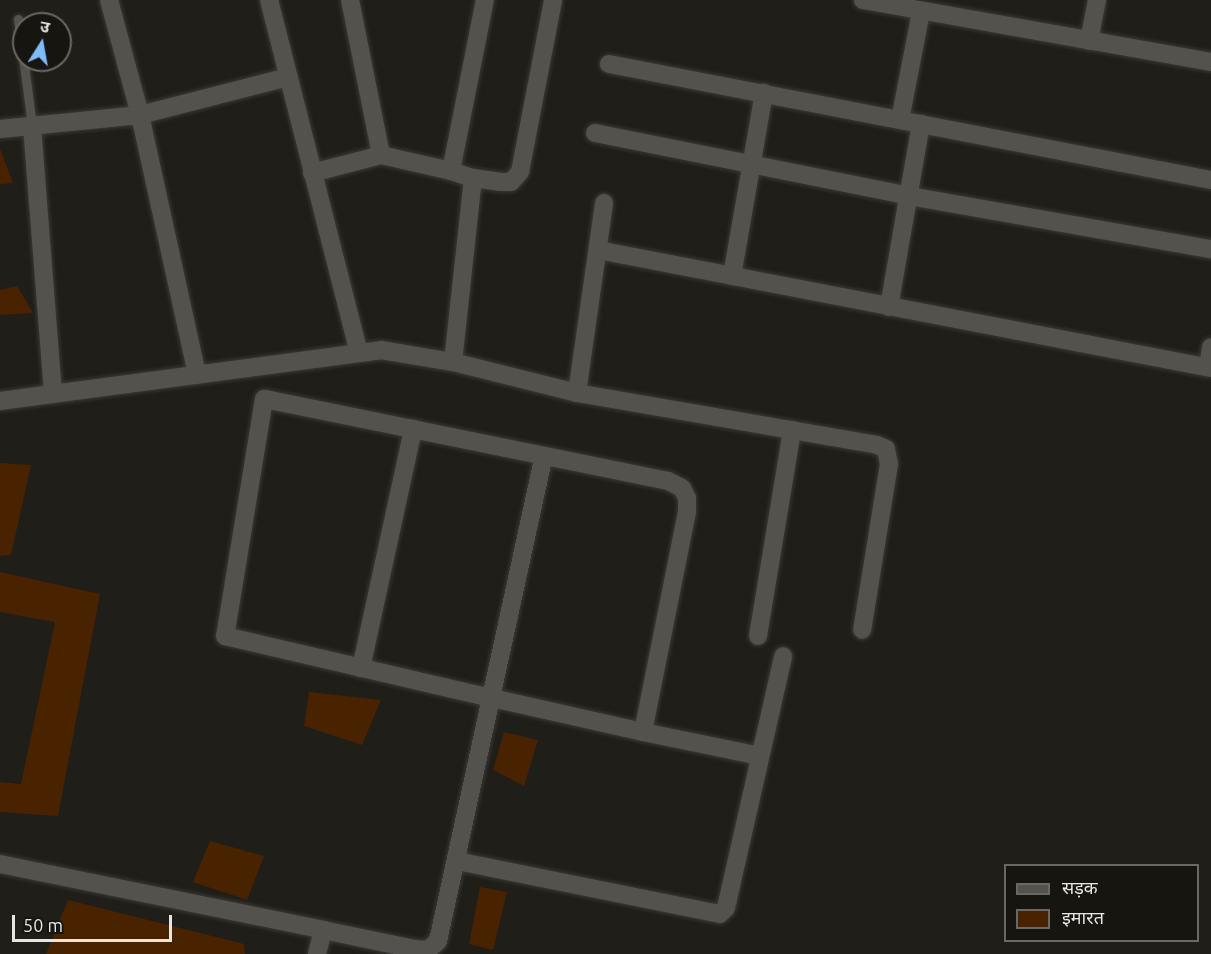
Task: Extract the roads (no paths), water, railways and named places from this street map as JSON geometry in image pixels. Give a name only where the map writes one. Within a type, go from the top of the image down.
[{"type":"street","points":[[109,0],[140,115],[197,375]]},
{"type":"street","points":[[269,0],[359,352]]},
{"type":"street","points":[[350,0],[381,155]]},
{"type":"street","points":[[451,171],[485,0]]},
{"type":"street","points":[[312,173],[381,155],[473,178],[512,182],[520,172],[553,0]]},
{"type":"street","points":[[864,0],[1211,62]]},
{"type":"street","points":[[1089,41],[1097,0]]},
{"type":"street","points":[[900,120],[921,12]]},
{"type":"street","points":[[609,64],[1211,180]]},
{"type":"street","points":[[0,129],[140,115],[288,77]]},
{"type":"street","points":[[732,276],[764,93]]},
{"type":"street","points":[[889,307],[921,124]]},
{"type":"street","points":[[32,126],[54,394]]},
{"type":"street","points":[[595,133],[909,196],[1211,249]]},
{"type":"street","points":[[453,362],[473,178]]},
{"type":"street","points":[[578,393],[604,203]]},
{"type":"street","points":[[598,250],[1209,367],[1211,347]]},
{"type":"street","points":[[0,401],[359,352],[389,351],[453,362],[578,393],[877,446],[886,449],[889,455],[862,630]]},
{"type":"street","points":[[643,732],[687,511],[687,498],[682,488],[668,481],[264,399],[225,636],[643,732],[760,756]]},
{"type":"street","points":[[362,668],[413,429]]},
{"type":"street","points":[[758,636],[792,430]]},
{"type":"street","points":[[0,864],[428,950],[438,941],[442,930],[544,456]]},
{"type":"street","points":[[457,861],[720,914],[726,908],[783,656]]},
{"type":"street","points":[[317,954],[322,930]]},
{"type":"lane","points":[[25,72],[32,126]]}]
